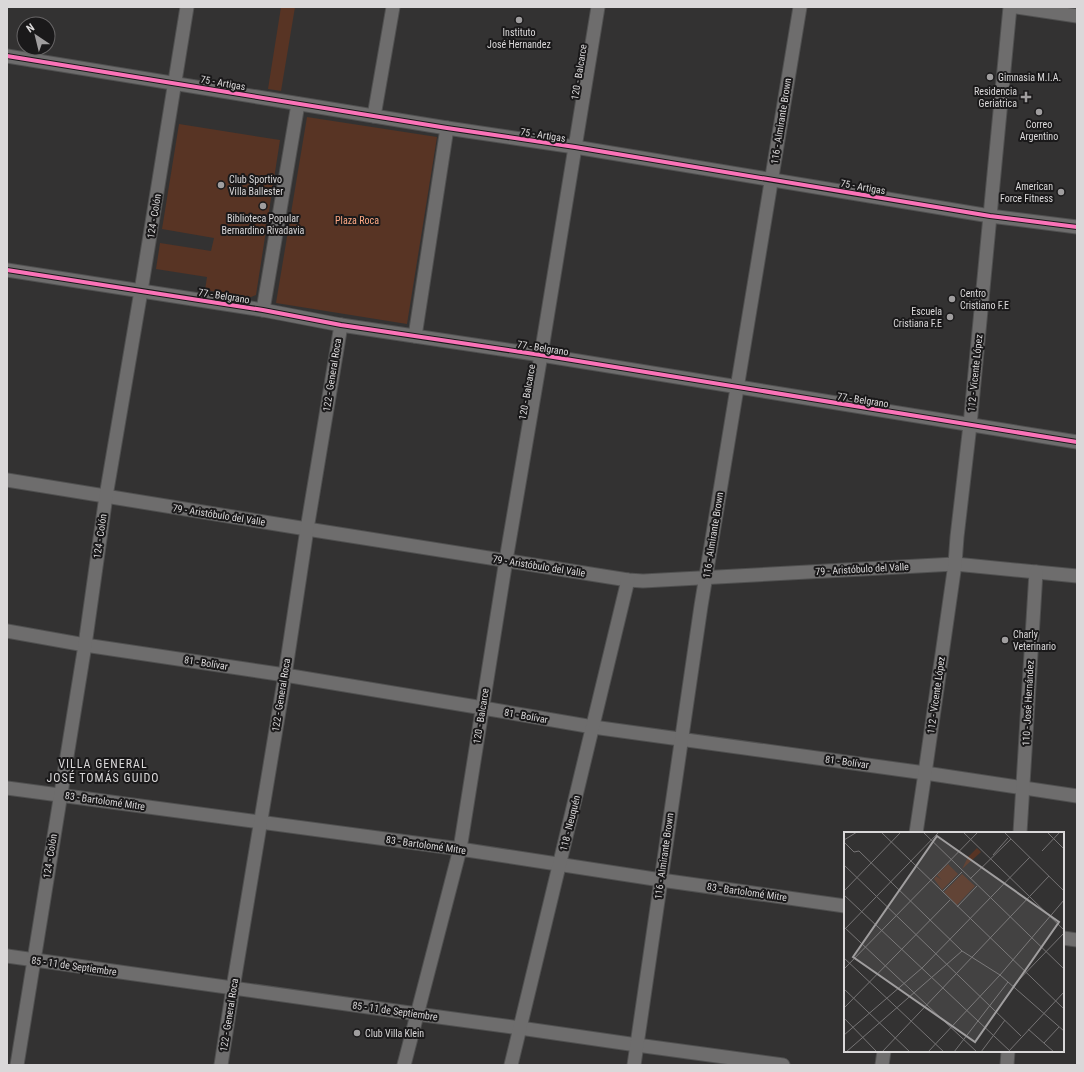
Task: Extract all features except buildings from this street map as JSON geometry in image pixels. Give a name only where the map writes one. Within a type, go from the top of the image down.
[{"type":"street","name":"124 - Colón","points":[[17,1065],[85,645],[106,496],[187,7]]},
{"type":"street","points":[[374,116],[393,7]]},
{"type":"street","name":"120 - Balcarce","points":[[404,1065],[460,849],[506,560],[598,7]]},
{"type":"street","name":"116 - Almirante Brown","points":[[634,1065],[701,606],[800,7]]},
{"type":"street","name":"112 - Vicente López","points":[[916,832],[955,564],[970,425],[1010,7]]},
{"type":"street","points":[[1016,7],[1077,16]]},
{"type":"street","name":"75 - Artigas","points":[[7,56],[447,128],[575,147],[990,216],[1077,227]]},
{"type":"street","points":[[263,310],[298,104]]},
{"type":"street","points":[[416,336],[447,128]]},
{"type":"street","name":"77 - Belgrano","points":[[7,270],[263,310],[340,325],[541,355],[1077,442]]},
{"type":"street","name":"122 - General Roca","points":[[221,1065],[285,675],[340,325]]},
{"type":"street","name":"79 - Aristóbulo del Valle","points":[[7,480],[628,580],[643,581],[706,578],[955,564],[1077,576]]},
{"type":"street","name":"110 - José Hernández","points":[[1020,832],[1036,572]]},
{"type":"street","name":"118 - Neuquén","points":[[511,1065],[628,580]]},
{"type":"street","name":"81 - Bolívar","points":[[7,631],[85,645],[285,675],[593,728],[925,773],[1077,796]]},
{"type":"street","name":"83 - Bartolomé Mitre","points":[[7,788],[460,849],[661,880],[844,906]]},
{"type":"street","points":[[1064,938],[1077,940]]},
{"type":"street","name":"85 - 11 de Septiembre","points":[[7,956],[782,1065]]},
{"type":"street","points":[[882,1065],[884,1052]]},
{"type":"street","points":[[1007,1065],[1008,1052]]},
{"type":"green space","points":[[281,7],[295,7],[281,91],[268,89]]},
{"type":"green space","name":"Plaza Roca","points":[[307,117],[437,137],[407,324],[276,303]]},
{"type":"green space","name":"Club Sportivo Villa Ballester","points":[[179,124],[280,140],[256,295],[251,297],[205,290],[207,277],[156,269],[160,243],[211,251],[214,238],[162,229]]},
{"type":"cycle path","points":[[7,56],[447,128],[575,147],[990,216],[1077,227]]},
{"type":"cycle path","points":[[7,270],[263,310],[341,325],[541,355],[1077,442]]},
{"type":"place","name":"Instituto José Hernandez","points":[[519,20]]},
{"type":"place","name":"Gimnasia M.I.A.","points":[[990,77]]},
{"type":"place","name":"Residencia Geriatrica","points":[[1026,97]]},
{"type":"place","name":"Correo Argentino","points":[[1039,112]]},
{"type":"place","name":"Club Sportivo Villa Ballester","points":[[221,185]]},
{"type":"place","name":"American Force Fitness","points":[[1061,192]]},
{"type":"place","name":"Biblioteca Popular Bernardino Rivadavia","points":[[263,206]]},
{"type":"place","name":"Centro Cristiano F.E","points":[[952,299]]},
{"type":"place","name":"Escuela Cristiana F.E","points":[[950,317]]},
{"type":"place","name":"Charly Veterinario","points":[[1005,640]]},
{"type":"place","name":"Club Villa Klein","points":[[357,1033]]},
{"type":"district","name":"VILLA GENERAL JOSÉ TOMÁS GUIDO","points":[[103,771]]}]
